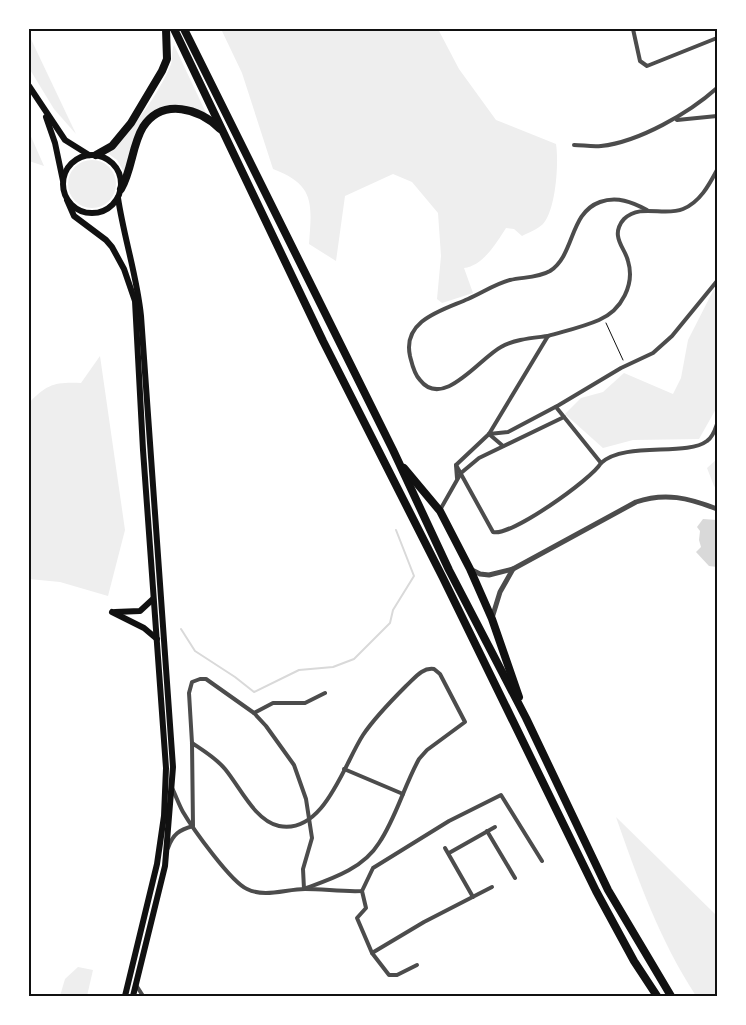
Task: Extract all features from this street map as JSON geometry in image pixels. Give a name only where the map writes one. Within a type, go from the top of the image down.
[{"type":"highway","points":[[93,155],[112,146],[131,124],[162,71],[167,59],[166,29]]},
{"type":"highway","points":[[174,29],[323,341],[443,578],[596,891],[634,961],[657,996]]},
{"type":"highway","points":[[184,29],[450,570],[526,718],[608,890],[671,996]]},
{"type":"highway","points":[[121,189],[143,127],[161,113],[181,108],[190,110],[213,122],[226,135]]},
{"type":"highway","points":[[394,454],[440,512],[470,569],[492,619],[526,718]]},
{"type":"main road","points":[[29,86],[65,140],[93,155],[104,157],[116,167],[121,181],[118,198],[121,226],[137,284],[141,316],[173,768],[167,850],[158,897],[133,996]]},
{"type":"main road","points":[[42,107],[55,142],[67,200],[74,216],[106,240],[112,247],[124,269],[135,300],[153,599],[166,768],[164,816],[155,873],[125,996]]},
{"type":"main road","points":[[63,180],[65,173],[74,160],[93,155]]},
{"type":"main road","points":[[67,200],[79,211],[96,213],[104,211],[118,198]]},
{"type":"main road","points":[[153,599],[140,611],[112,612],[144,628],[157,639]]},
{"type":"street","points":[[632,29],[640,61],[647,66],[717,38]]},
{"type":"street","points":[[574,144],[598,146],[614,144],[674,120],[717,88]]},
{"type":"street","points":[[674,120],[717,116]]},
{"type":"street","points":[[647,210],[633,203],[617,200],[594,205],[583,215],[561,260],[551,270],[542,275],[497,284],[426,318],[411,336],[409,351],[419,380],[431,389],[438,390],[453,385],[499,348],[520,340],[548,336],[604,317],[623,300],[630,281],[628,262],[618,237],[618,229],[629,215],[647,210],[668,212],[684,209],[702,195],[717,170]]},
{"type":"street","points":[[489,434],[508,432],[556,407],[626,366],[653,353],[664,344],[717,281]]},
{"type":"street","points":[[456,465],[489,434],[548,336]]},
{"type":"street","points":[[556,407],[601,463]]},
{"type":"street","points":[[440,512],[461,472],[479,458],[564,417]]},
{"type":"street","points":[[456,465],[490,529],[498,534],[525,520],[581,484],[596,472],[606,458],[640,450],[703,443],[712,436],[717,424]]},
{"type":"street","points":[[489,434],[503,446]]},
{"type":"street","points":[[456,465],[457,478]]},
{"type":"street","points":[[470,569],[480,574],[489,575],[514,569],[636,502],[652,496],[684,497],[717,509]]},
{"type":"street","points":[[492,619],[500,592],[514,569]]},
{"type":"street","points":[[192,743],[210,755],[224,769],[254,807],[269,822],[276,826],[295,827],[310,818],[322,807],[372,723],[419,673],[427,669],[434,669],[440,674],[465,720],[427,750],[419,759],[379,844],[368,857],[334,878],[304,889]]},
{"type":"street","points":[[193,826],[192,743],[188,693],[195,680],[206,679],[254,713],[276,737],[294,766],[310,818],[312,842],[303,869],[304,889]]},
{"type":"street","points":[[254,713],[273,703],[305,703],[325,693]]},
{"type":"street","points":[[344,769],[403,794]]},
{"type":"street","points":[[172,786],[182,810],[193,826],[228,870],[247,890],[266,893],[304,889],[332,892],[362,891]]},
{"type":"street","points":[[417,965],[397,975],[390,975],[372,954],[357,918],[366,908],[362,891],[373,868],[449,821],[500,795],[542,861]]},
{"type":"street","points":[[167,850],[172,837],[179,830],[193,826]]},
{"type":"street","points":[[449,853],[495,827]]},
{"type":"street","points":[[487,831],[514,878]]},
{"type":"street","points":[[446,848],[473,897]]},
{"type":"street","points":[[372,954],[492,887]]},
{"type":"street","points":[[136,985],[143,996]]},
{"type":"path","points":[[604,317],[626,366]]},
{"type":"shaded area","points":[[221,29],[438,29],[459,69],[496,120],[556,144],[556,186],[551,208],[543,224],[522,236],[514,229],[506,228],[483,258],[477,263],[464,268],[473,293],[442,303],[437,299],[441,256],[438,213],[412,182],[393,174],[345,196],[336,261],[309,244],[311,217],[308,197],[304,189],[297,182],[273,169],[242,73]]},
{"type":"shaded area","points":[[29,35],[76,134],[54,109],[29,68]]},
{"type":"shaded area","points":[[174,45],[207,115],[192,108],[177,106],[169,106],[155,112],[148,117],[124,172],[117,160],[106,152],[134,125],[152,99],[167,74],[171,64]]},
{"type":"shaded area","points":[[29,132],[44,166],[29,161]]},
{"type":"shaded area","points":[[87,160],[97,160],[109,167],[116,179],[116,189],[109,201],[97,208],[87,208],[79,204],[72,197],[68,189],[68,179],[72,171],[79,164]]},
{"type":"shaded area","points":[[714,289],[717,291],[717,407],[699,439],[633,440],[603,448],[565,414],[581,398],[603,392],[624,373],[673,394],[681,378],[688,340]]},
{"type":"shaded area","points":[[100,356],[125,530],[108,596],[60,582],[29,579],[29,403],[41,392],[52,386],[64,383],[81,383]]},
{"type":"shaded area","points":[[717,459],[717,489],[707,468]]},
{"type":"shaded area","points":[[703,519],[717,520],[717,567],[709,566],[696,552],[701,547],[699,540],[700,531],[697,527]]},
{"type":"shaded area","points":[[616,817],[717,916],[717,996],[696,996],[671,954],[651,910]]},
{"type":"shaded area","points":[[78,967],[93,970],[87,996],[60,996],[65,979]]},
{"type":"waterway","points":[[181,629],[195,651],[254,692],[299,670],[333,667],[354,659],[390,623],[393,610],[414,576],[396,530]]}]
